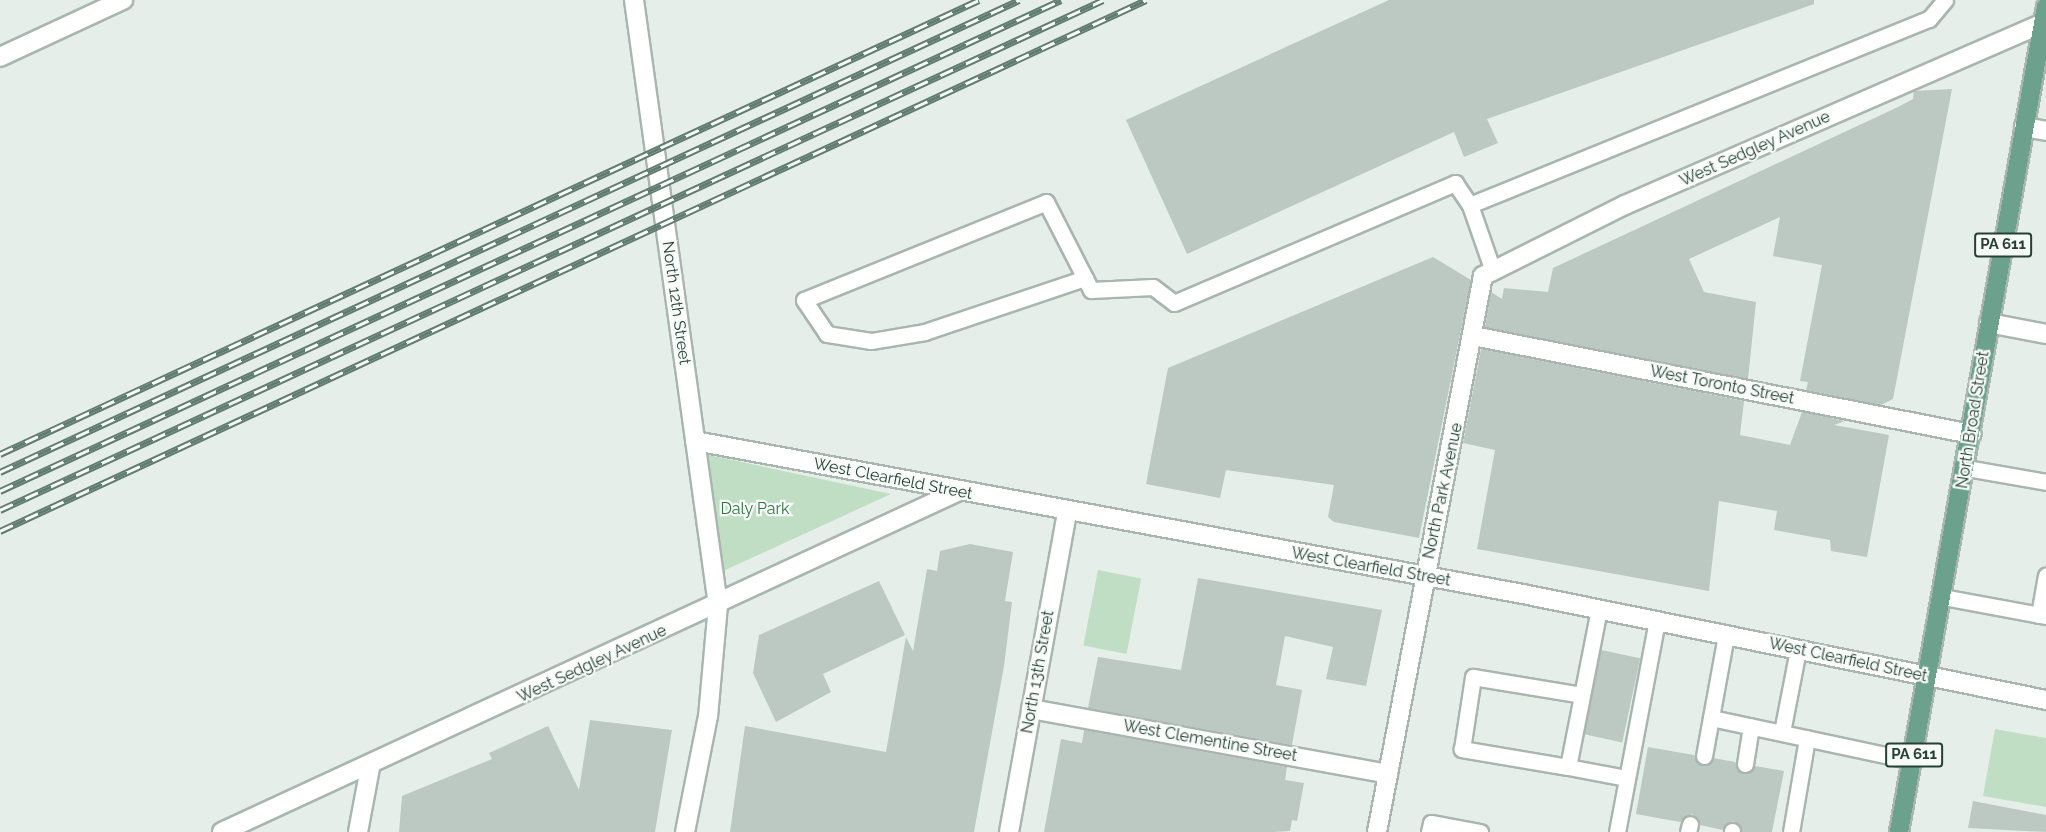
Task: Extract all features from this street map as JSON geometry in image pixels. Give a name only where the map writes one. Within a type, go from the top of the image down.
[{"type":"main road","name":"North Broad Street","points":[[1899,832],[1929,677],[1989,323],[2045,15]]},
{"type":"street","points":[[0,57],[123,0]]},
{"type":"street","name":"North 12th Street","points":[[634,0],[718,605],[708,716],[685,832]]},
{"type":"street","name":"West Sedgley Avenue","points":[[1480,290],[1483,276],[1625,206],[2045,15]]},
{"type":"street","points":[[2024,127],[2046,131]]},
{"type":"street","name":"North Park Avenue","points":[[1377,832],[1424,577],[1436,541],[1480,290]]},
{"type":"street","points":[[1989,323],[2046,334]]},
{"type":"street","name":"West Toronto Street","points":[[1473,336],[1971,434]]},
{"type":"street","name":"West Clearfield Street","points":[[695,441],[1067,512],[1599,609],[2046,700]]},
{"type":"street","name":"West Sedgley Avenue","points":[[224,832],[370,768],[959,491]]},
{"type":"street","name":"North 13th Street","points":[[1009,832],[1067,512]]},
{"type":"street","name":"West Clementine Street","points":[[1031,709],[1388,774]]},
{"type":"street","points":[[358,832],[370,768]]},
{"type":"lane","points":[[1470,205],[1929,19],[1945,0]]},
{"type":"lane","points":[[1085,278],[925,332],[871,341],[827,334],[804,300],[1046,202],[1085,278],[1091,290],[1152,287],[1174,303],[1455,183],[1470,205],[1493,271]]},
{"type":"lane","points":[[1966,468],[2046,482]]},
{"type":"lane","points":[[1943,597],[2042,615],[2046,576]]},
{"type":"lane","points":[[1568,767],[1599,609]]},
{"type":"lane","points":[[1617,832],[1657,621]]},
{"type":"lane","points":[[1704,756],[1726,635]]},
{"type":"lane","points":[[1782,732],[1798,650]]},
{"type":"lane","points":[[1582,695],[1473,677],[1462,748],[1627,778]]},
{"type":"lane","points":[[1711,718],[1913,761]]},
{"type":"lane","points":[[1745,764],[1751,726]]},
{"type":"lane","points":[[1791,832],[1807,738]]},
{"type":"lane","points":[[1429,832],[1431,823],[1480,832]]},
{"type":"green space","name":"Daly Park","points":[[704,454],[891,494],[723,571]]},
{"type":"green space","points":[[1098,570],[1141,578],[1126,654],[1083,646]]},
{"type":"green space","points":[[1995,729],[2046,738],[2046,807],[1983,796]]},
{"type":"building","points":[[1389,0],[1814,0],[1814,4],[1487,119],[1498,143],[1464,157],[1454,132],[1187,254],[1126,120]]},
{"type":"building","points":[[1952,89],[1893,399],[1881,405],[1806,390],[1808,382],[1800,381],[1822,265],[1773,256],[1780,217],[1689,259],[1704,292],[1756,302],[1748,379],[1485,327],[1491,292],[1502,299],[1504,288],[1548,292],[1553,268],[1898,107],[1913,99],[1914,91]]},
{"type":"building","points":[[1433,257],[1471,280],[1419,538],[1334,522],[1328,517],[1334,485],[1226,470],[1220,498],[1146,484],[1168,368]]},
{"type":"building","points":[[1481,349],[1744,401],[1740,435],[1790,445],[1802,412],[1845,421],[1834,425],[1889,435],[1867,557],[1831,551],[1830,540],[1774,530],[1777,511],[1719,501],[1709,591],[1477,549],[1495,450],[1463,443]]},
{"type":"building","points":[[970,544],[1013,552],[1005,601],[1012,602],[1004,666],[974,832],[730,832],[745,726],[886,752],[906,637],[913,651],[927,569],[937,571],[940,551]]},
{"type":"building","points":[[1198,578],[1382,610],[1366,686],[1326,679],[1333,647],[1285,636],[1276,685],[1302,690],[1292,745],[1088,708],[1098,657],[1181,670]]},
{"type":"building","points":[[879,581],[905,635],[823,674],[831,692],[776,722],[753,673],[759,635]]},
{"type":"building","points":[[1601,650],[1640,658],[1622,742],[1583,734]]},
{"type":"building","points":[[590,720],[672,730],[655,832],[399,832],[402,796],[492,759],[489,753],[548,726],[579,790]]},
{"type":"building","points":[[1084,730],[1287,767],[1285,780],[1304,783],[1297,821],[1292,820],[1290,831],[1274,832],[1044,832],[1061,739],[1082,743]]},
{"type":"building","points":[[1648,747],[1694,755],[1702,765],[1713,758],[1735,762],[1743,773],[1755,766],[1784,771],[1772,832],[1742,832],[1733,821],[1723,830],[1700,825],[1692,814],[1680,822],[1636,814]]},
{"type":"building","points":[[1973,801],[2046,815],[2046,832],[1968,828]]},
{"type":"railway","points":[[0,454],[979,0]]},
{"type":"railway","points":[[0,472],[1019,0]]},
{"type":"railway","points":[[0,491],[1061,0]]},
{"type":"railway","points":[[0,510],[1103,0]]},
{"type":"railway","points":[[0,531],[1146,0]]}]
